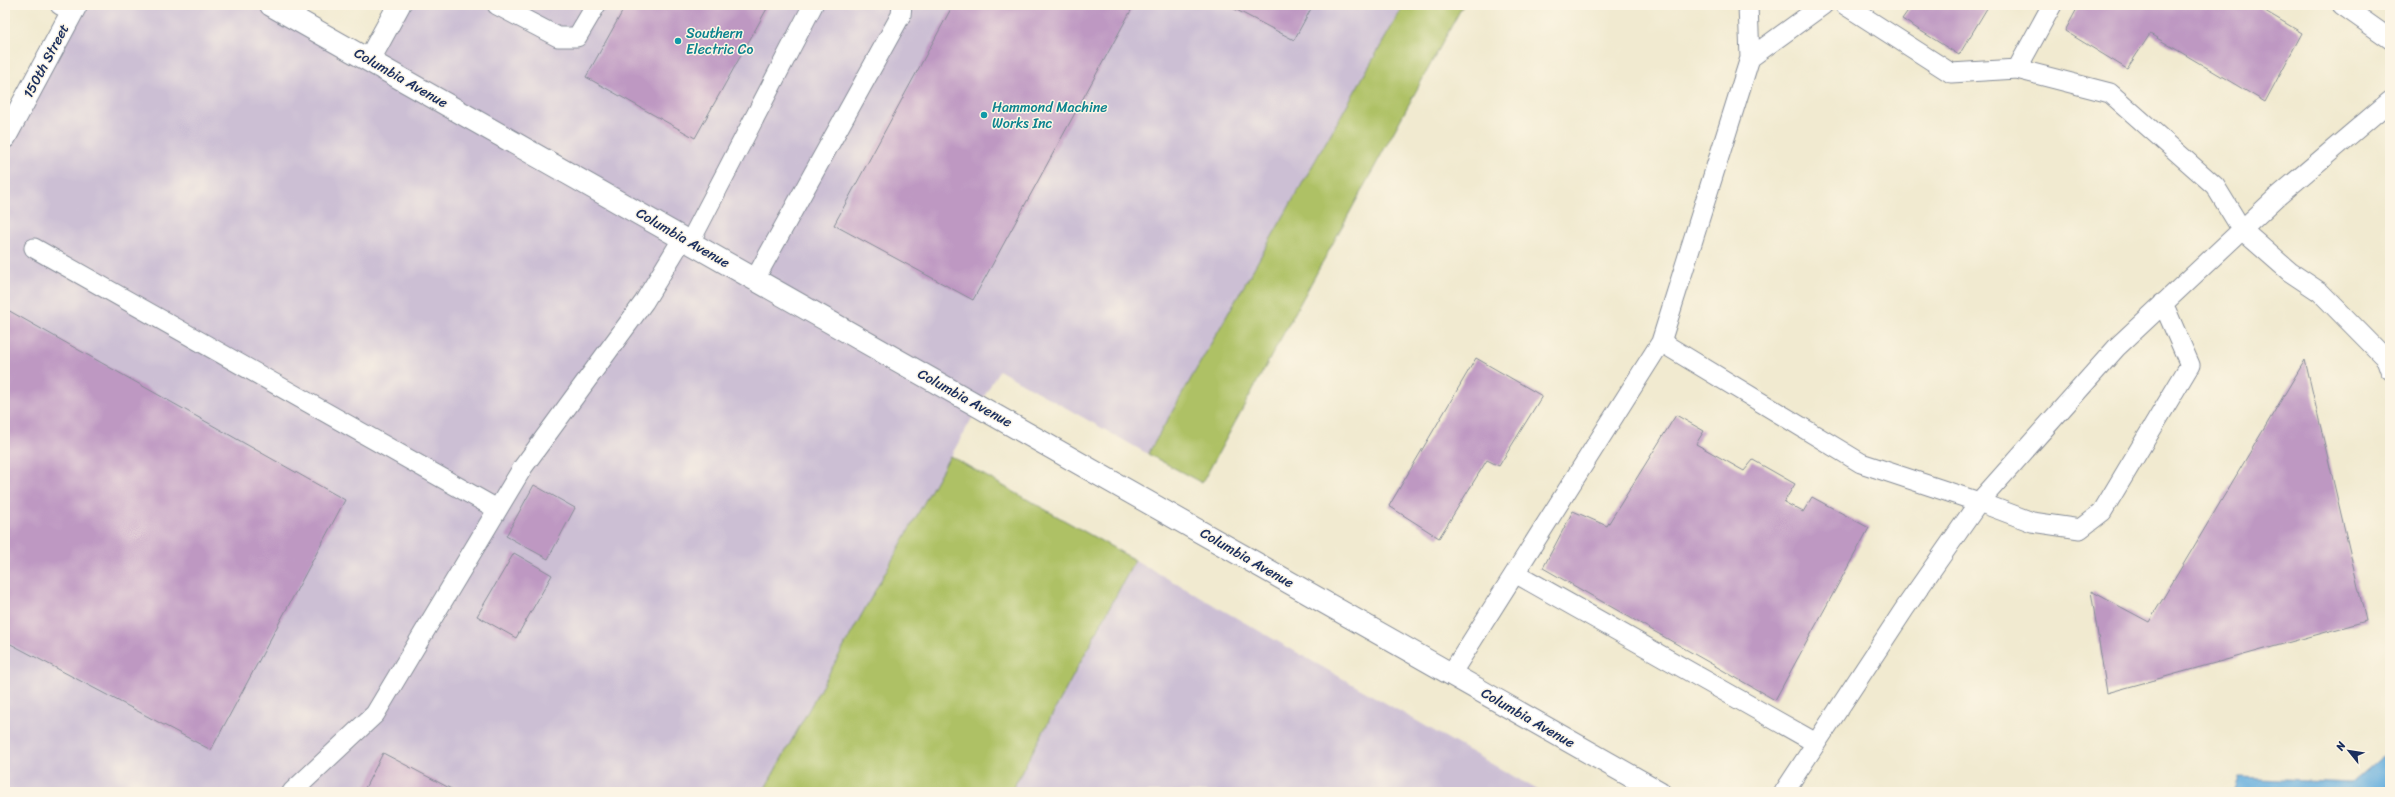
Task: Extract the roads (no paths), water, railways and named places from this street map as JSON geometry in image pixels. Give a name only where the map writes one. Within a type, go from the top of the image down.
[{"type":"street","name":"Columbia Avenue","points":[[271,5],[1658,792]]},
{"type":"street","points":[[369,60],[399,5]]},
{"type":"street","name":"150th Street","points":[[5,137],[70,7]]},
{"type":"lane","points":[[497,5],[558,37],[577,37],[596,5]]},
{"type":"lane","points":[[292,792],[375,714],[497,508],[523,467],[644,302],[686,240],[813,5]]},
{"type":"lane","points":[[755,280],[901,15],[902,5]]},
{"type":"lane","points":[[1451,674],[1661,342],[1750,58],[1748,5]]},
{"type":"lane","points":[[1750,58],[1823,5]]},
{"type":"lane","points":[[1845,5],[1951,73],[2017,69],[2110,93],[2215,186],[2242,230],[2290,272],[2320,292],[2386,359],[2390,370]]},
{"type":"lane","points":[[2017,69],[2052,5]]},
{"type":"lane","points":[[2342,5],[2390,39]]},
{"type":"lane","points":[[1784,792],[1905,608],[1979,502],[2117,347],[2242,230],[2390,101]]},
{"type":"lane","points":[[34,248],[497,508]]},
{"type":"lane","points":[[1661,342],[1862,463],[1979,502],[2032,522],[2080,529],[2102,512],[2190,365],[2163,303]]},
{"type":"lane","points":[[1515,573],[1816,743]]},
{"type":"water","points":[[2390,750],[2390,792],[2233,792],[2238,778],[2352,783]]},
{"type":"place","name":"Southern Electric Co","points":[[678,41]]},
{"type":"place","name":"Hammond Machine Works Inc","points":[[984,115]]}]
